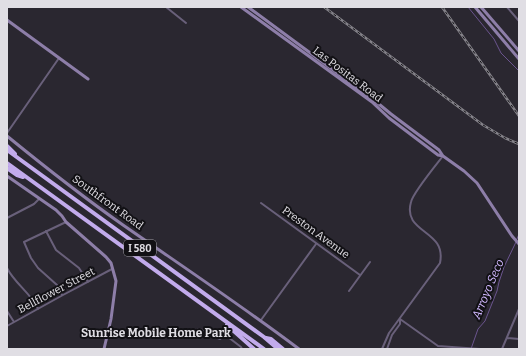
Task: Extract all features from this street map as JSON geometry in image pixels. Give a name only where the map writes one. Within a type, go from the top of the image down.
[{"type":"highway","points":[[7,146],[18,158]]},
{"type":"highway","name":"I 580","points":[[7,150],[264,337],[278,349]]},
{"type":"highway","name":"I 580","points":[[7,163],[264,349]]},
{"type":"highway","points":[[7,168],[17,175],[28,178]]},
{"type":"highway","points":[[210,310],[254,349]]},
{"type":"highway","points":[[264,337],[270,339],[283,349]]},
{"type":"main road","name":"Las Positas Road","points":[[241,7],[372,102],[388,118],[438,155],[443,156]]},
{"type":"main road","name":"Las Positas Road","points":[[248,7],[375,100],[439,150],[443,156],[477,183],[512,236],[519,244]]},
{"type":"main road","points":[[475,7],[519,59]]},
{"type":"main road","points":[[481,7],[519,51]]},
{"type":"main road","points":[[7,20],[88,79]]},
{"type":"main road","name":"Southfront Road","points":[[7,136],[40,163],[122,224],[261,320],[299,349]]},
{"type":"main road","points":[[7,176],[56,210],[66,222],[111,263],[116,280],[111,319],[104,349]]},
{"type":"street","points":[[166,7],[186,23]]},
{"type":"street","points":[[507,7],[519,21]]},
{"type":"street","points":[[7,133],[59,58]]},
{"type":"street","points":[[382,349],[396,322],[400,319],[440,263],[441,257],[439,246],[436,241],[412,222],[409,211],[411,200],[443,156]]},
{"type":"street","points":[[7,218],[34,204],[39,199]]},
{"type":"street","name":"Preston Avenue","points":[[261,203],[360,276]]},
{"type":"street","points":[[63,295],[57,285],[38,268],[30,258],[24,242],[66,222]]},
{"type":"street","points":[[46,231],[56,250],[79,268],[88,282]]},
{"type":"street","points":[[261,320],[316,244]]},
{"type":"street","points":[[349,291],[370,262]]},
{"type":"street","points":[[7,268],[19,286],[31,297],[38,309]]},
{"type":"street","name":"Bellflower Street","points":[[7,326],[112,269]]},
{"type":"street","points":[[7,311],[14,322]]},
{"type":"street","points":[[502,349],[519,311]]},
{"type":"street","points":[[400,319],[438,346],[479,349]]},
{"type":"street","points":[[387,349],[392,335],[400,324],[400,319]]},
{"type":"street","points":[[198,329],[205,330],[216,338],[220,339],[224,336],[228,337],[242,349]]},
{"type":"street","points":[[507,338],[519,339]]},
{"type":"waterway","points":[[468,7],[494,39],[501,53],[519,71]]},
{"type":"waterway","name":"Arroyo Seco","points":[[517,239],[519,234]]},
{"type":"waterway","name":"Arroyo Seco","points":[[471,349],[478,329],[485,321],[497,291],[504,267],[516,242]]},
{"type":"railway","points":[[324,7],[483,125],[505,138],[519,144]]},
{"type":"railway","points":[[442,7],[519,116]]},
{"type":"district","name":"Sunrise Mobile Home Park","points":[[156,333]]}]
